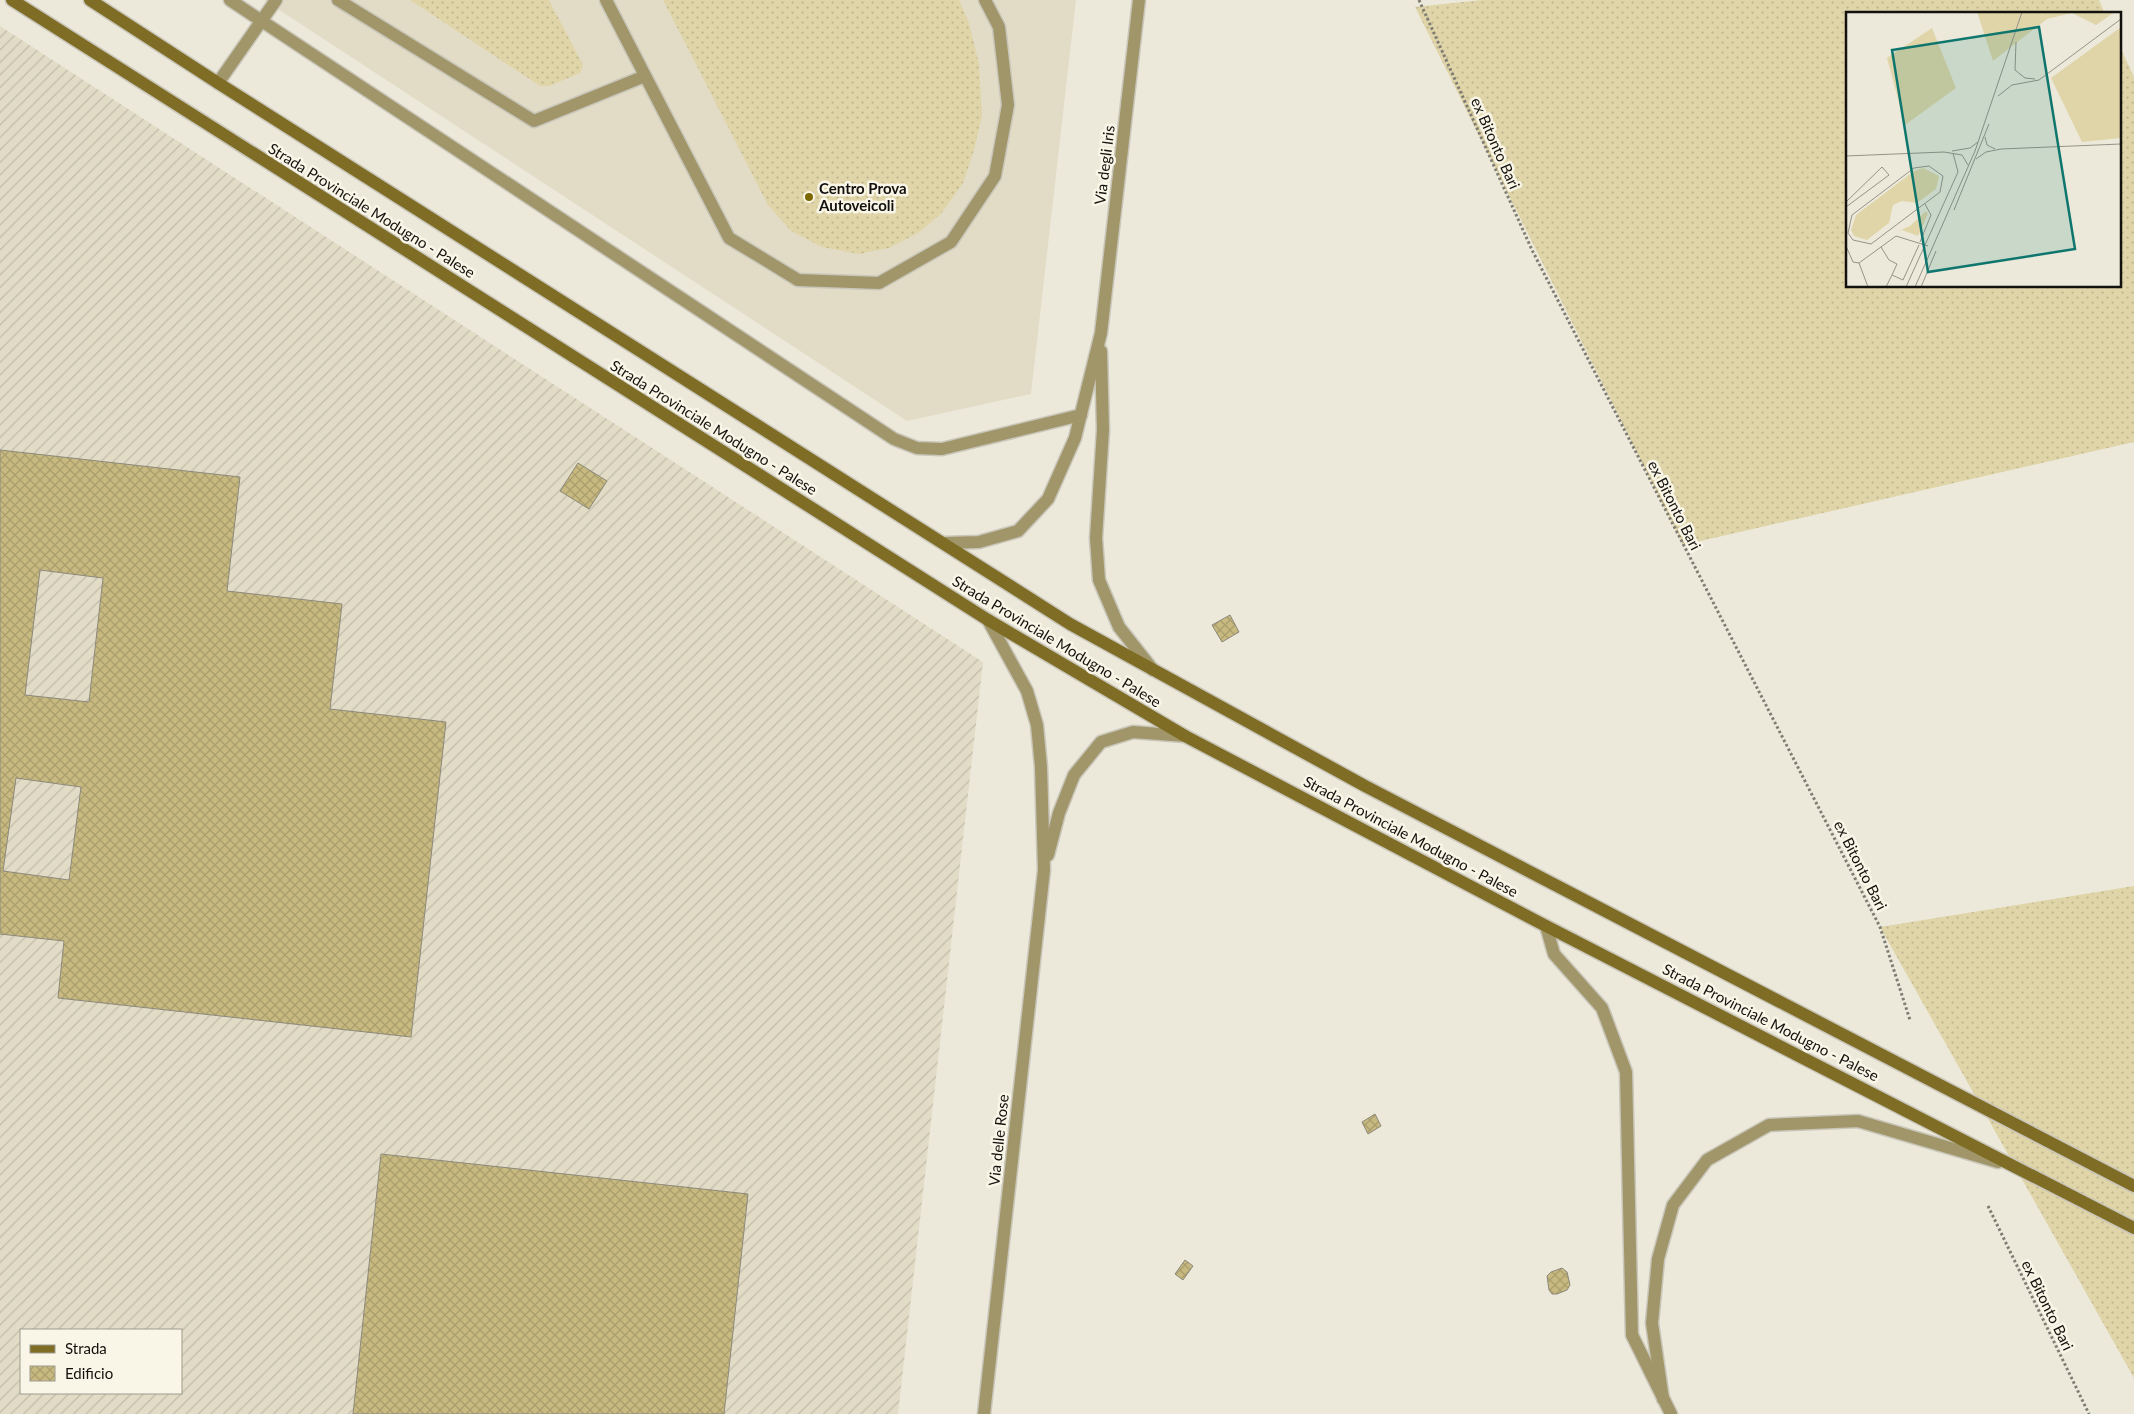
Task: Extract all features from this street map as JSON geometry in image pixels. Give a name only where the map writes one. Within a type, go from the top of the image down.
[{"type":"main road","name":"Strada Provinciale Modugno - Palese","points":[[12,0],[988,620],[1185,736],[1546,926],[2134,1228]]},
{"type":"main road","name":"Strada Provinciale Modugno - Palese","points":[[90,0],[218,84],[1070,624],[1365,786],[2134,1186]]},
{"type":"street","points":[[230,0],[894,439],[917,448],[942,449],[1081,415]]},
{"type":"street","points":[[218,84],[276,0]]},
{"type":"street","points":[[338,0],[534,121],[646,76]]},
{"type":"street","points":[[606,0],[729,238],[798,280],[879,283],[951,242],[995,176],[1008,104],[999,27],[986,0]]},
{"type":"street","name":"Via degli Iris","points":[[1101,333],[1139,0]]},
{"type":"street","points":[[946,544],[979,542],[1018,531],[1048,499],[1074,438],[1101,333]]},
{"type":"street","points":[[1101,333],[1103,430],[1096,538],[1099,580],[1119,627],[1153,670]]},
{"type":"street","points":[[988,620],[1027,691],[1037,725],[1041,767],[1044,870]]},
{"type":"street","points":[[1044,870],[1059,813],[1074,775],[1101,742],[1133,732],[1185,736]]},
{"type":"street","name":"Via delle Rose","points":[[984,1414],[1044,870]]},
{"type":"street","points":[[1546,926],[1554,954],[1602,1008],[1626,1072],[1632,1335],[1671,1414]]},
{"type":"street","points":[[1663,1399],[1652,1323],[1658,1260],[1673,1206],[1707,1160],[1769,1125],[1858,1120],[2024,1170]]},
{"type":"path","name":"ex Bitonto Bari","points":[[1419,0],[1532,250],[1880,927],[1910,1020]]},
{"type":"path","name":"ex Bitonto Bari","points":[[1988,1206],[2089,1414]]},
{"type":"shaded area","name":"Centro Prova Autoveicoli","points":[[264,0],[1076,0],[1031,394],[907,421]]},
{"type":"shaded area","points":[[410,0],[549,0],[583,65],[580,73],[549,86],[540,86]]},
{"type":"shaded area","points":[[663,0],[959,0],[969,23],[979,64],[982,116],[974,150],[963,183],[942,213],[918,233],[889,248],[859,254],[822,247],[791,231],[768,205]]},
{"type":"shaded area","points":[[1482,0],[2099,0],[2104,12],[1846,12],[1846,288],[2122,288],[2122,51],[2134,77],[2134,442],[1683,545],[1415,7]]},
{"type":"shaded area","points":[[0,26],[983,662],[898,1414],[0,1414]]},
{"type":"shaded area","points":[[2134,886],[2134,1378],[1880,927]]},
{"type":"building","points":[[0,450],[240,477],[227,591],[342,604],[330,709],[446,722],[411,1037],[58,998],[64,941],[0,934]],"holes":[[[40,570],[103,578],[89,702],[25,695]],[[16,778],[81,787],[69,880],[3,871]]]},
{"type":"building","points":[[578,463],[607,481],[589,509],[560,491]]},
{"type":"building","points":[[1230,615],[1239,632],[1222,642],[1212,625]]},
{"type":"building","points":[[1375,1114],[1381,1126],[1368,1134],[1362,1122]]},
{"type":"building","points":[[381,1154],[748,1194],[724,1414],[353,1414]]},
{"type":"building","points":[[1185,1260],[1193,1266],[1183,1280],[1175,1274]]},
{"type":"building","points":[[1562,1268],[1567,1272],[1570,1285],[1567,1290],[1552,1294],[1549,1290],[1547,1276],[1551,1272]]},
{"type":"place","name":"Centro Prova Autoveicoli","points":[[809,197]]}]
